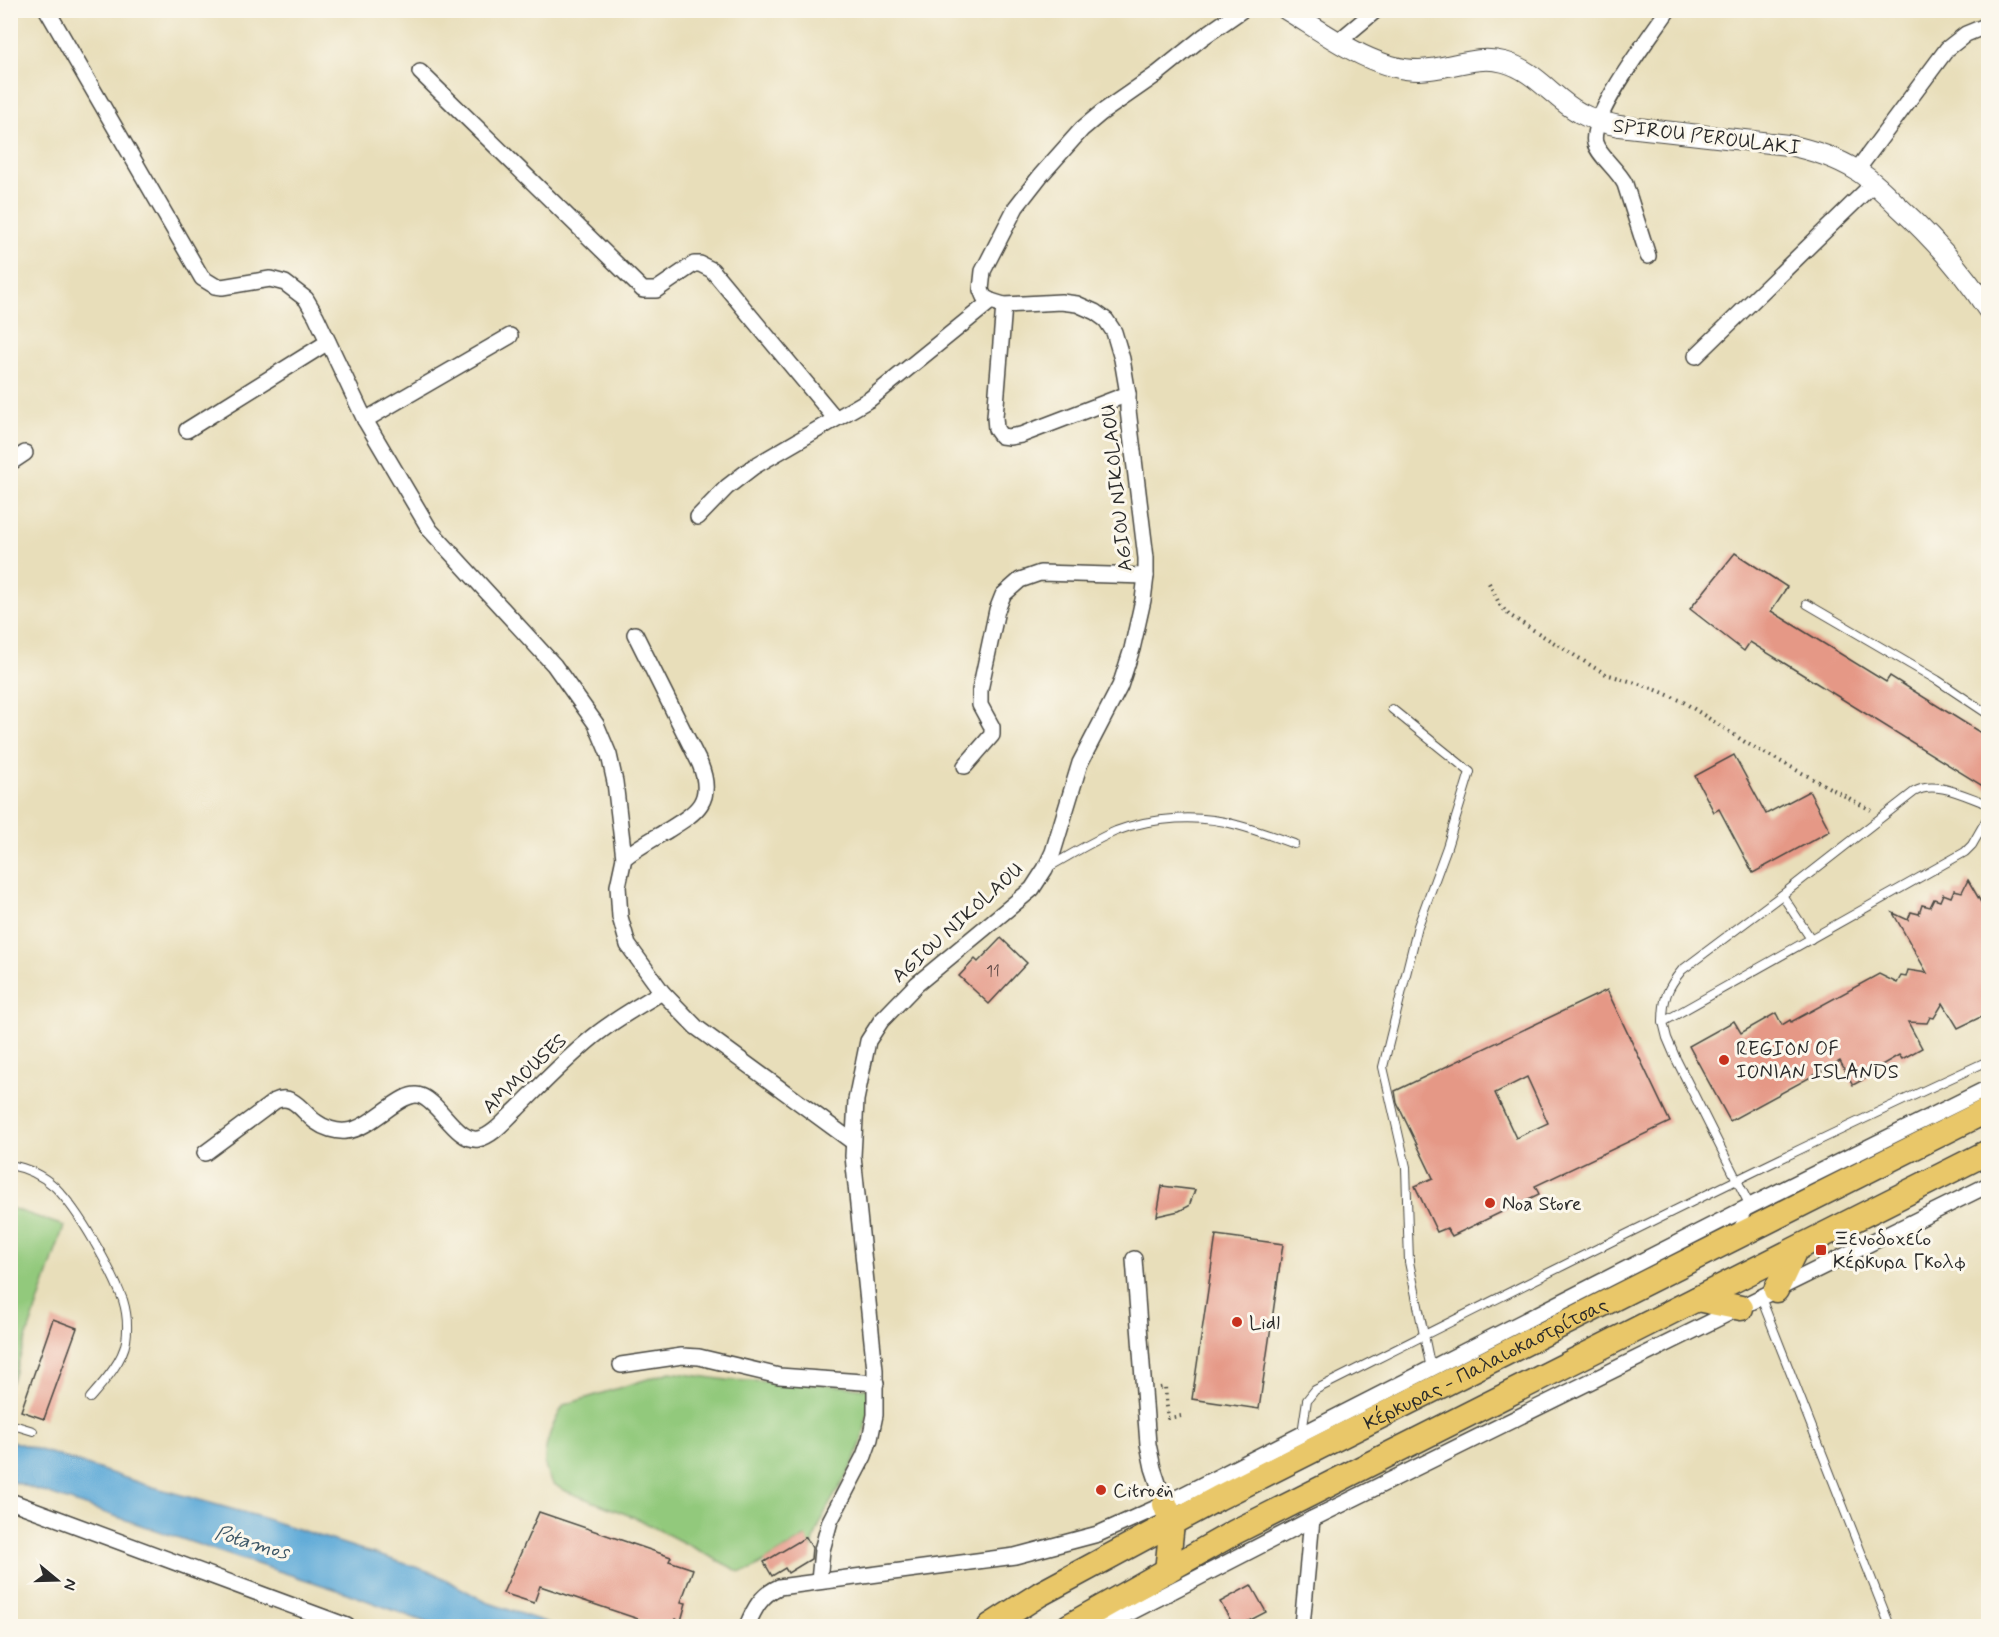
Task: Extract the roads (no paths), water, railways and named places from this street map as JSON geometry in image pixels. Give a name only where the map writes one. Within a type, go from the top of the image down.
[{"type":"main road","name":"Κέρκυρας - Παλαιοκαστρίτσας","points":[[990,1626],[1168,1513],[1300,1446],[1730,1241],[1989,1110]]},
{"type":"main road","name":"Κέρκυρας - Παλαιοκαστρίτσας","points":[[1069,1626],[1235,1532],[1989,1152]]},
{"type":"main road","points":[[1697,1299],[1759,1299],[1795,1250]]},
{"type":"main road","points":[[1167,1571],[1168,1513]]},
{"type":"street","points":[[47,10],[202,278],[215,286],[222,287],[270,279],[285,283],[306,299],[365,420],[430,530],[554,666],[596,724],[609,755],[615,782],[624,858],[620,868],[618,886],[620,917],[628,945],[662,992],[696,1027],[853,1142]]},
{"type":"street","points":[[997,303],[984,297],[981,290],[983,271],[1016,207],[1041,175],[1082,129],[1101,112],[1157,75],[1203,37],[1242,10]]},
{"type":"street","name":"SPIROU PEROULAKI","points":[[1287,10],[1386,66],[1419,70],[1485,59],[1505,62],[1528,73],[1579,113],[1597,121],[1619,126],[1799,147],[1834,158],[1857,170],[1874,183],[1934,241],[1969,282],[1989,310]]},
{"type":"street","points":[[1339,41],[1376,10]]},
{"type":"street","points":[[1648,256],[1625,184],[1595,144],[1594,135],[1597,121],[1633,58],[1668,10]]},
{"type":"street","points":[[1857,170],[1947,50],[1966,34],[1989,25]]},
{"type":"street","points":[[420,72],[643,290],[656,290],[694,264],[700,264],[712,270],[835,418]]},
{"type":"street","points":[[1696,356],[1874,183]]},
{"type":"street","name":"AGIOU NIKOLAOU","points":[[819,1581],[822,1550],[830,1521],[864,1456],[875,1415],[876,1383],[864,1281],[853,1142],[859,1078],[868,1041],[873,1031],[917,984],[1032,888],[1046,869],[1080,764],[1120,686],[1132,649],[1146,576],[1128,394],[1117,340],[1110,325],[1103,317],[1084,306],[1068,302],[997,303]]},
{"type":"street","points":[[997,303],[995,417],[996,429],[1001,436],[1021,435],[1128,394]]},
{"type":"street","points":[[698,517],[727,487],[753,467],[870,399],[997,303]]},
{"type":"street","points":[[365,420],[510,336]]},
{"type":"street","points":[[187,430],[328,342]]},
{"type":"street","points":[[10,463],[24,453]]},
{"type":"street","points":[[965,766],[992,735],[992,728],[980,705],[980,690],[1003,595],[1020,580],[1040,573],[1146,576]]},
{"type":"street","points":[[624,858],[691,815],[703,802],[706,790],[706,779],[700,764],[635,634]]},
{"type":"street","name":"AMMOUSES","points":[[205,1153],[275,1101],[285,1098],[294,1102],[316,1123],[331,1130],[344,1131],[354,1130],[370,1123],[404,1098],[416,1094],[427,1099],[462,1134],[474,1139],[481,1138],[500,1126],[594,1036],[662,992]]},
{"type":"street","points":[[1300,1446],[1431,1369],[1750,1206],[1989,1088]]},
{"type":"street","points":[[1104,1626],[1312,1519],[1989,1185]]},
{"type":"street","points":[[747,1626],[757,1606],[767,1593],[779,1587],[1015,1556],[1168,1513],[1152,1468],[1148,1444],[1134,1259]]},
{"type":"street","points":[[621,1365],[682,1356],[699,1357],[779,1376],[876,1383]]},
{"type":"street","points":[[10,1501],[347,1626]]},
{"type":"street","points":[[1302,1626],[1312,1519]]},
{"type":"lane","points":[[1808,604],[1937,680],[1989,714]]},
{"type":"lane","points":[[1392,709],[1470,771],[1447,847],[1418,926],[1383,1066],[1406,1167],[1409,1262],[1431,1369]]},
{"type":"lane","points":[[1730,1241],[1750,1206],[1667,1038],[1663,1022],[1665,996],[1672,982],[1682,970],[1914,792],[1929,786],[1939,787],[1989,804]]},
{"type":"lane","points":[[1663,1022],[1965,852],[1989,817]]},
{"type":"lane","points":[[1046,869],[1114,832],[1145,822],[1214,821],[1236,824],[1294,844]]},
{"type":"lane","points":[[1782,895],[1810,939]]},
{"type":"lane","points":[[1300,1446],[1306,1404],[1312,1393],[1599,1247],[1989,1061]]},
{"type":"lane","points":[[10,1165],[30,1171],[55,1187],[97,1245],[123,1302],[128,1324],[126,1344],[110,1374],[90,1398]]},
{"type":"lane","points":[[1759,1299],[1890,1626]]},
{"type":"lane","points":[[10,1424],[33,1431]]},
{"type":"water","name":"Potamos","points":[[11,1441],[434,1573],[486,1602],[557,1626],[436,1626],[344,1592],[11,1481]]},
{"type":"place","name":"REGION OF IONIAN ISLANDS","points":[[1724,1060]]},
{"type":"place","name":"Noa Store","points":[[1490,1203]]},
{"type":"place","name":"Ξενοδοχείο Κέρκυρα Γκολφ","points":[[1821,1250]]},
{"type":"place","name":"Lidl","points":[[1237,1322]]},
{"type":"place","name":"Citroën","points":[[1101,1490]]}]
